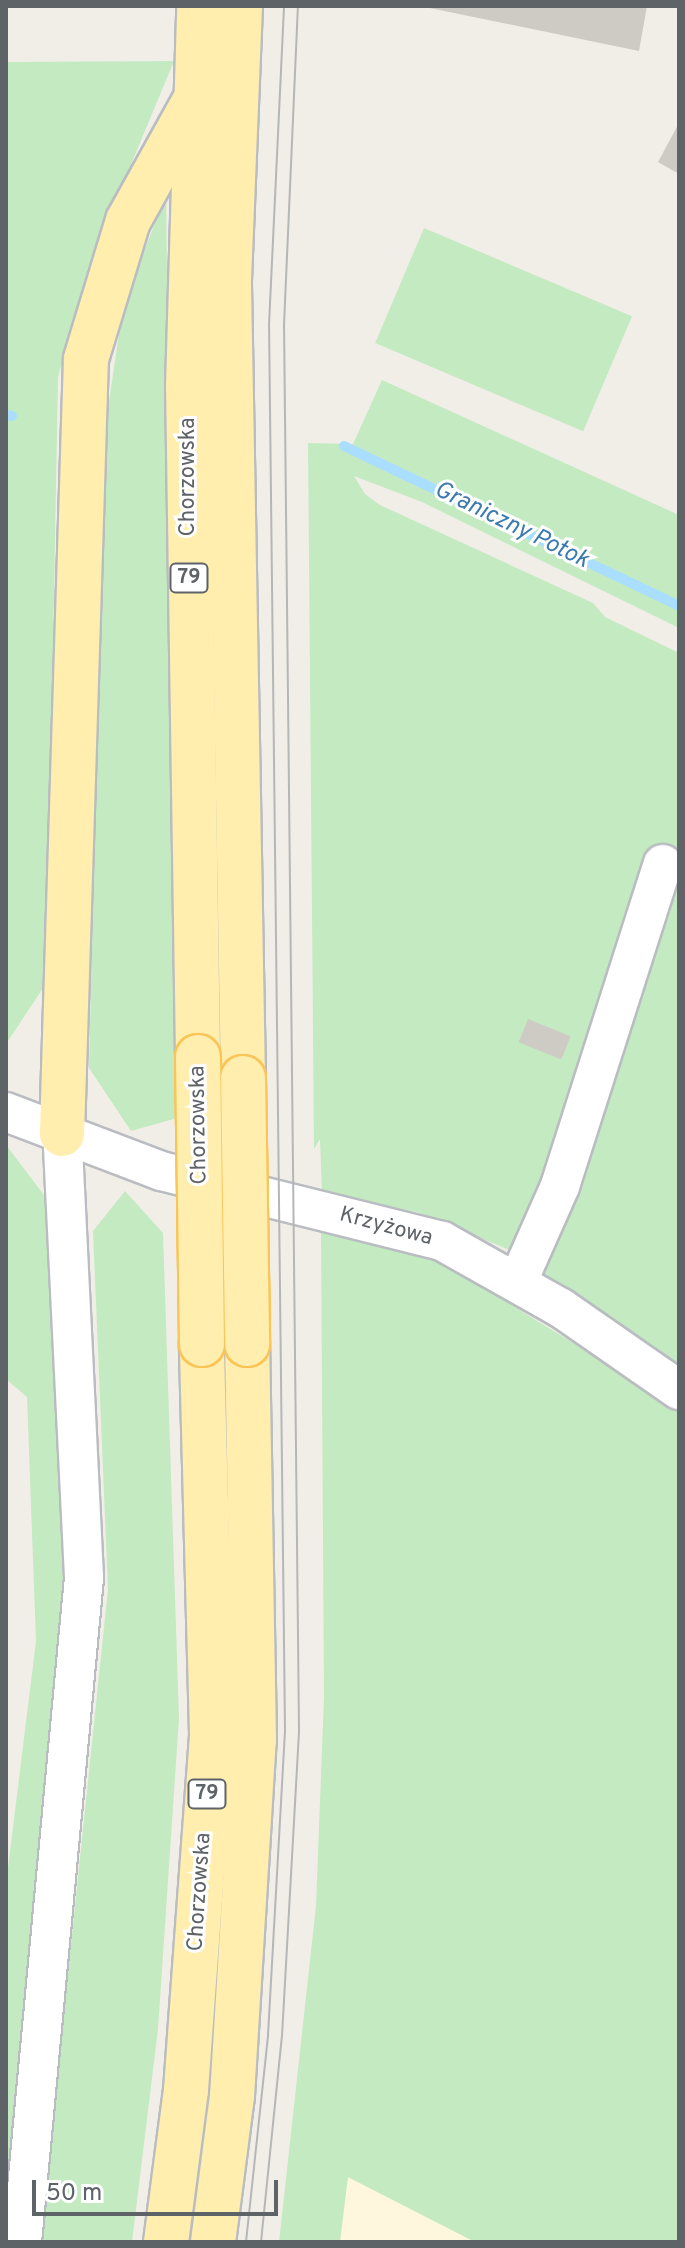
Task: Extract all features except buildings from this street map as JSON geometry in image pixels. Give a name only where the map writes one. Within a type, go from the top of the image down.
[{"type":"main road","name":"Chorzowska","points":[[166,2242],[186,2090],[212,1734],[202,1344],[188,416],[199,6]]},
{"type":"main road","name":"Chorzowska","points":[[213,2242],[232,2096],[254,1740],[229,285],[240,6]]},
{"type":"main road","points":[[62,1134],[86,359],[128,221],[195,100]]},
{"type":"street","points":[[518,1281],[560,1186],[663,864]]},
{"type":"street","name":"Krzyżowa","points":[[6,1112],[161,1171],[421,1234],[518,1281],[679,1390]]},
{"type":"street","points":[[22,2242],[84,1577],[62,1134]]},
{"type":"shaded area","points":[[347,2177],[475,2242],[340,2242]]},
{"type":"green space","points":[[174,61],[88,268],[58,377],[47,982],[6,1044],[6,62]]},
{"type":"green space","points":[[166,194],[177,1118],[131,1131],[89,1068],[104,435],[123,307]]},
{"type":"green space","points":[[424,228],[632,316],[583,431],[375,343]]},
{"type":"green space","points":[[382,380],[679,515],[679,628],[422,502],[354,476],[365,494],[380,505],[593,603],[605,617],[679,653],[679,1379],[543,1284],[517,1253],[417,1212],[322,1194],[320,1139],[314,1149],[308,443],[353,444]]},
{"type":"green space","points":[[6,1145],[63,1220],[84,1577],[6,2242],[6,1884],[36,1641],[27,1397],[6,1379]]},
{"type":"green space","points":[[125,1191],[163,1233],[179,1718],[158,2029],[132,2242],[40,2242],[108,1589],[93,1231]]},
{"type":"green space","points":[[321,1229],[386,1243],[451,1268],[679,1408],[679,2242],[475,2242],[348,2177],[340,2242],[279,2242],[316,1906],[324,1697]]},
{"type":"waterway","name":"Graniczny Potok","points":[[6,415],[12,416]]},
{"type":"waterway","name":"Graniczny Potok","points":[[344,446],[679,606]]},
{"type":"tram line","points":[[246,2242],[268,2035],[285,1730],[269,325],[284,6]]},
{"type":"tram line","points":[[261,2242],[282,2036],[299,1730],[284,325],[298,6]]}]
